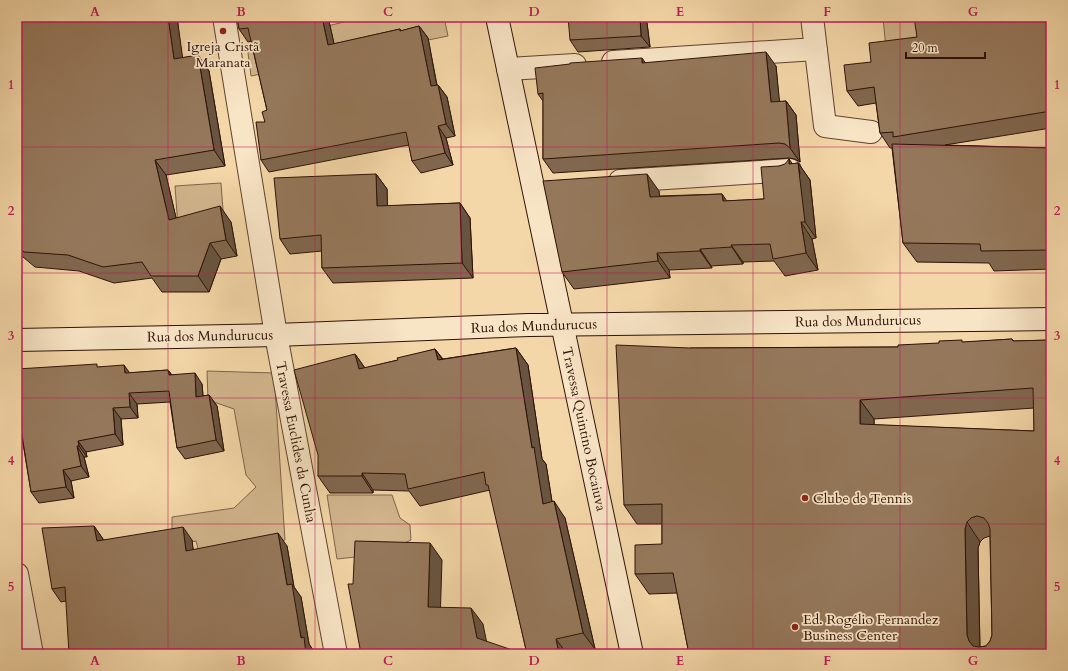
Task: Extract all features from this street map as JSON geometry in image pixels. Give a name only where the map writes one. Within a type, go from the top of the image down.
[{"type":"street","name":"Travessa Euclides da Cunha","points":[[224,17],[276,335],[336,654]]},
{"type":"street","name":"Travessa Quintino Bocaiuva","points":[[497,17],[632,654]]},
{"type":"street","points":[[812,17],[826,126],[871,132]]},
{"type":"street","points":[[508,69],[816,49]]},
{"type":"street","points":[[603,182],[790,170]]},
{"type":"street","points":[[533,187],[556,186]]},
{"type":"street","name":"Rua dos Mundurucus","points":[[17,340],[276,335],[562,324],[1051,319]]},
{"type":"street","points":[[17,574],[32,654]]},
{"type":"shaded area","points":[[365,17],[444,17],[448,36],[251,76],[247,45]]},
{"type":"shaded area","points":[[883,17],[918,17],[922,46],[886,49]]},
{"type":"shaded area","points":[[221,183],[224,224],[178,227],[175,186]]},
{"type":"shaded area","points":[[207,371],[274,373],[285,540],[200,556],[196,541],[172,546],[172,517],[234,508],[256,487],[246,475],[234,409],[208,400]]},
{"type":"shaded area","points":[[327,495],[392,495],[400,518],[410,525],[411,540],[398,546],[392,553],[337,559]]},
{"type":"building","points":[[17,17],[168,17],[174,59],[198,55],[214,150],[155,160],[169,220],[220,206],[226,240],[210,243],[198,276],[151,276],[142,262],[103,267],[68,255],[24,252],[17,246]]},
{"type":"building","points":[[237,17],[322,17],[328,45],[419,26],[431,86],[438,85],[446,124],[438,126],[445,153],[412,161],[406,132],[261,160],[256,122],[265,122],[262,112],[267,110],[248,28],[239,29]]},
{"type":"building","points":[[568,17],[640,17],[641,36],[570,40]]},
{"type":"building","points":[[914,17],[1051,17],[1051,111],[893,137],[893,132],[880,133],[874,87],[847,91],[844,65],[871,62],[869,43],[917,37]]},
{"type":"building","points":[[766,52],[771,102],[786,101],[790,148],[785,144],[779,143],[543,159],[543,93],[538,94],[535,68],[570,63],[642,58],[642,63]]},
{"type":"building","points":[[892,144],[1051,148],[1051,250],[981,251],[980,244],[903,243]]},
{"type":"building","points":[[789,159],[789,164],[798,163],[805,222],[801,222],[806,253],[773,259],[770,244],[731,245],[732,247],[700,249],[700,251],[657,253],[658,261],[562,272],[543,181],[647,174],[650,197],[722,194],[723,201],[764,199],[761,167],[779,166],[785,164]]},
{"type":"building","points":[[376,174],[377,206],[460,203],[462,263],[322,268],[321,235],[280,239],[274,178]]},
{"type":"building","points":[[1012,339],[1013,341],[1051,340],[1051,654],[689,654],[673,573],[635,574],[635,545],[662,544],[662,504],[624,505],[616,345],[690,348],[898,347],[898,345],[939,343],[939,341],[962,340],[962,342]],"holes":[[[1033,388],[1034,431],[860,424],[860,400]],[[977,516],[984,518],[990,529],[992,635],[986,646],[979,647],[973,646],[967,635],[965,529],[967,522],[971,518]]]},
{"type":"building","points":[[516,348],[532,448],[534,447],[543,504],[554,501],[583,633],[556,639],[559,654],[527,654],[484,472],[408,489],[405,474],[362,473],[362,476],[318,476],[318,455],[294,370],[355,354],[359,369],[398,360],[397,358],[435,349],[438,360]]},
{"type":"building","points":[[97,364],[97,367],[124,365],[125,373],[168,370],[169,375],[195,373],[196,397],[209,395],[216,440],[177,448],[169,391],[129,393],[130,407],[113,408],[115,434],[78,441],[79,446],[77,446],[81,466],[63,470],[66,487],[31,492],[19,416],[17,416],[17,369]]},
{"type":"building","points":[[94,526],[97,541],[183,527],[186,551],[278,533],[287,585],[292,584],[301,638],[304,637],[306,654],[69,654],[65,587],[52,589],[42,528]]},
{"type":"building","points":[[355,541],[430,543],[428,607],[471,608],[477,638],[524,654],[361,654],[348,584],[353,584]]},
{"type":"place","name":"Igreja Cristã Maranata","points":[[223,31]]},
{"type":"place","name":"Clube de Tennis","points":[[805,498]]},
{"type":"place","name":"Ed. Rogélio Fernandez Business Center","points":[[795,627]]}]
